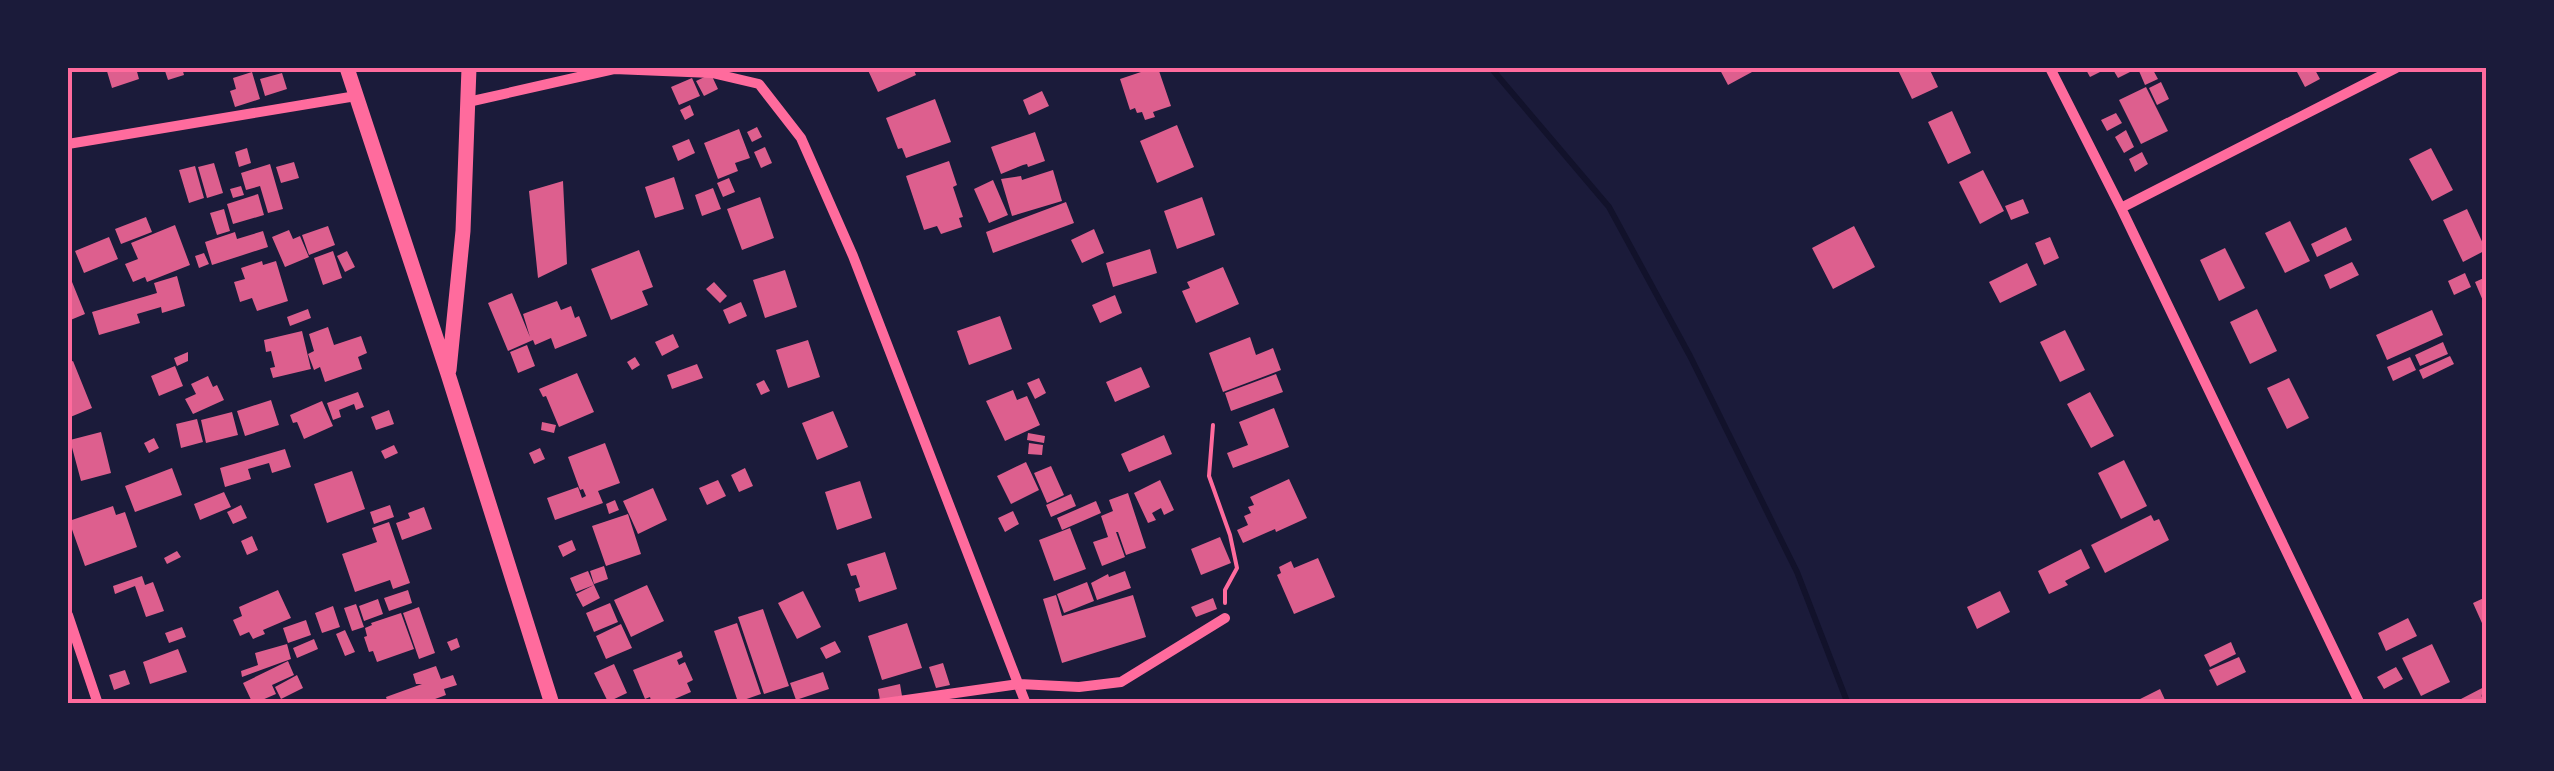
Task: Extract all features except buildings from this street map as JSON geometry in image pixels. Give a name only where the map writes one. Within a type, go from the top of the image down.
[{"type":"highway","points":[[347,68],[552,704]]},
{"type":"highway","points":[[448,374],[463,231],[470,68]]},
{"type":"street","points":[[2050,68],[2122,208],[2360,704]]},
{"type":"street","points":[[2122,208],[2396,68]]},
{"type":"street","points":[[468,102],[614,69],[712,73],[759,84],[800,138],[854,256],[1026,704]]},
{"type":"street","points":[[68,144],[356,96]]},
{"type":"street","points":[[68,615],[98,704]]},
{"type":"street","points":[[878,704],[1019,684],[1079,687],[1121,682],[1226,618]]},
{"type":"path","points":[[1213,426],[1209,476],[1238,568],[1225,590],[1226,618]]},
{"type":"waterway","points":[[1491,68],[1609,207],[1690,356],[1797,572],[1848,704]]}]
